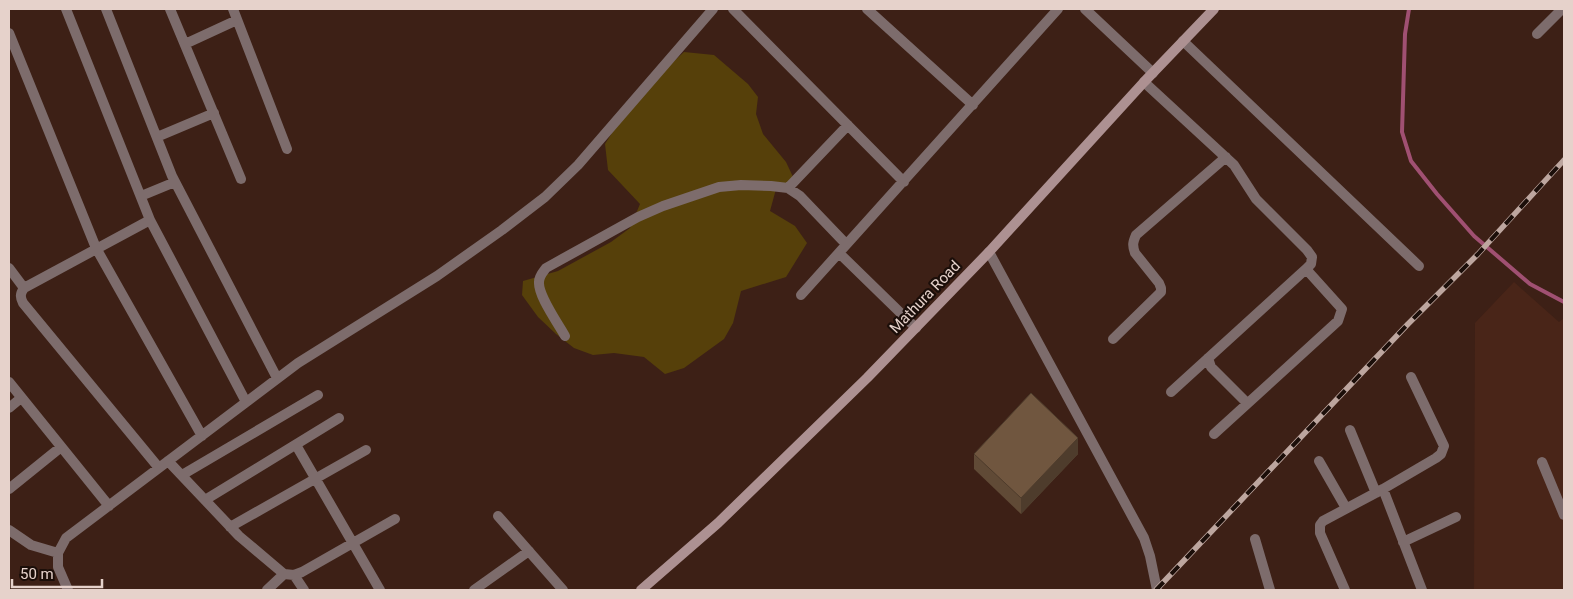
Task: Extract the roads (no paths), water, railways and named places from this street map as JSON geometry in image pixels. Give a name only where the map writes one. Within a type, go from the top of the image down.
[{"type":"main road","name":"Mathura Road","points":[[641,590],[718,523],[916,328],[1214,9]]},
{"type":"street","points":[[66,9],[150,220],[246,402]]},
{"type":"street","points":[[106,9],[175,182],[277,378]]},
{"type":"street","points":[[170,9],[241,179]]},
{"type":"street","points":[[233,9],[287,149]]},
{"type":"street","points":[[68,590],[58,568],[58,553],[66,538],[298,363],[437,276],[545,197],[578,165],[713,9]]},
{"type":"street","points":[[733,9],[904,182]]},
{"type":"street","points":[[867,9],[973,105]]},
{"type":"street","points":[[801,295],[1058,9]]},
{"type":"street","points":[[1085,9],[1153,73]]},
{"type":"street","points":[[1537,34],[1562,9]]},
{"type":"street","points":[[185,44],[237,20]]},
{"type":"street","points":[[9,33],[96,248],[202,436]]},
{"type":"street","points":[[1183,41],[1419,266]]},
{"type":"street","points":[[1144,82],[1234,165],[1256,198],[1312,257],[1311,264],[1306,269],[1171,392]]},
{"type":"street","points":[[157,137],[214,113]]},
{"type":"street","points":[[788,188],[848,125]]},
{"type":"street","points":[[1113,339],[1161,292],[1159,283],[1135,252],[1133,241],[1136,235],[1226,157]]},
{"type":"street","points":[[141,196],[175,182]]},
{"type":"street","points":[[565,336],[542,295],[539,283],[540,275],[546,268],[638,217],[699,192],[719,187],[741,185],[788,188],[800,196],[846,244]]},
{"type":"street","points":[[150,220],[24,288],[21,293],[22,303],[159,468]]},
{"type":"street","points":[[989,252],[1144,538],[1157,590]]},
{"type":"street","points":[[839,253],[916,328]]},
{"type":"street","points":[[9,268],[24,288]]},
{"type":"street","points":[[1214,434],[1338,320],[1341,315],[1342,309],[1337,302],[1306,269]]},
{"type":"street","points":[[1208,358],[1211,367],[1248,403]]},
{"type":"street","points":[[1345,590],[1320,533],[1320,525],[1323,521],[1436,458],[1443,450],[1444,446],[1411,377]]},
{"type":"street","points":[[9,382],[109,506]]},
{"type":"street","points":[[182,475],[318,395]]},
{"type":"street","points":[[9,408],[21,398]]},
{"type":"street","points":[[205,500],[339,418]]},
{"type":"street","points":[[1350,430],[1403,542],[1422,590]]},
{"type":"street","points":[[296,444],[380,590]]},
{"type":"street","points":[[9,489],[61,447]]},
{"type":"street","points":[[230,527],[366,450]]},
{"type":"street","points":[[168,461],[239,536],[289,574],[304,590]]},
{"type":"street","points":[[1319,461],[1346,508]]},
{"type":"street","points":[[1542,462],[1564,515]]},
{"type":"street","points":[[498,516],[563,590]]},
{"type":"street","points":[[1403,542],[1456,517]]},
{"type":"street","points":[[267,590],[289,574],[302,572],[395,519]]},
{"type":"street","points":[[9,530],[31,545],[58,553]]},
{"type":"street","points":[[1256,539],[1270,590]]},
{"type":"street","points":[[474,590],[529,551]]},
{"type":"waterway","points":[[1409,9],[1405,34],[1402,132],[1411,161],[1474,236],[1530,284],[1564,302]]},
{"type":"railway","points":[[1156,590],[1408,324],[1478,254],[1564,160]]}]
